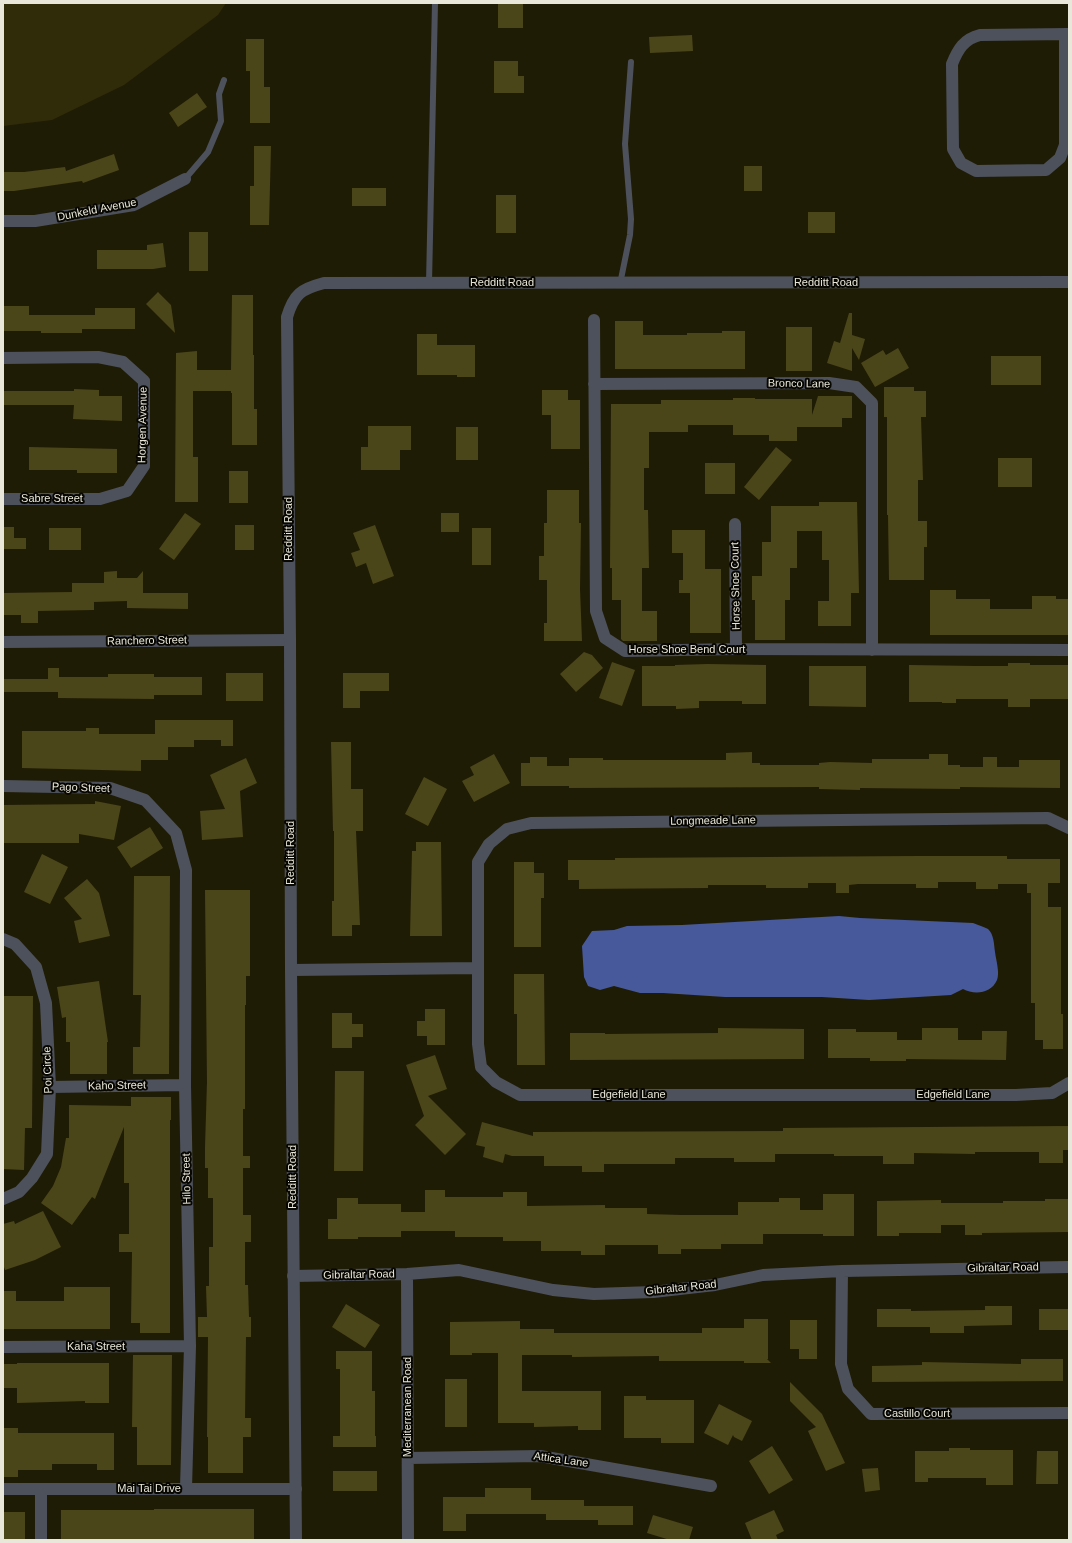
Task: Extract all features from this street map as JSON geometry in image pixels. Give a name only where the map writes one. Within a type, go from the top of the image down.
[{"type":"street","points":[[1067,34],[1065,145],[1060,158],[1046,170],[976,171],[961,163],[953,149],[952,64],[956,52],[969,38],[980,35],[1067,34]]},
{"type":"street","name":"Dunkeld Avenue","points":[[3,221],[35,221],[134,205],[185,179]]},
{"type":"street","name":"Redditt Road","points":[[296,1540],[291,970],[288,317],[291,304],[299,293],[310,287],[324,283],[620,284],[1069,282]]},
{"type":"street","name":"Horse Shoe Bend Court","points":[[594,320],[596,611],[605,638],[625,651],[736,649],[1069,650]]},
{"type":"street","name":"Horgen Avenue","points":[[3,358],[98,358],[123,362],[144,381],[144,466],[127,491],[100,499]]},
{"type":"street","name":"Bronco Lane","points":[[594,384],[829,383],[856,387],[872,403],[872,650]]},
{"type":"street","name":"Sabre Street","points":[[3,499],[100,499]]},
{"type":"street","name":"Horse Shoe Court","points":[[735,524],[736,649]]},
{"type":"street","name":"Ranchero Street","points":[[3,642],[290,640]]},
{"type":"street","name":"Pago Street","points":[[3,786],[110,788],[145,800],[176,834],[186,870]]},
{"type":"street","name":"Longmeade Lane","points":[[478,968],[478,862],[489,844],[507,829],[531,823],[1048,818],[1069,828]]},
{"type":"street","name":"Hilo Street","points":[[186,870],[185,1085],[190,1346],[186,1488]]},
{"type":"street","name":"Poi Circle","points":[[3,939],[15,944],[36,967],[46,1003],[50,1087],[47,1154],[32,1178],[19,1192],[3,1199]]},
{"type":"street","points":[[291,970],[478,968]]},
{"type":"street","name":"Edgefield Lane","points":[[478,968],[478,1044],[482,1067],[496,1082],[520,1095],[1016,1095],[1052,1093],[1069,1083]]},
{"type":"street","name":"Kaho Street","points":[[50,1087],[185,1085]]},
{"type":"street","name":"Gibraltar Road","points":[[294,1276],[407,1274],[459,1270],[553,1290],[594,1294],[653,1292],[715,1285],[763,1275],[842,1271],[1069,1267]]},
{"type":"street","name":"Castillo Court","points":[[842,1271],[841,1364],[848,1389],[871,1414],[1069,1413]]},
{"type":"street","name":"Mediterranean Road","points":[[407,1274],[409,1458],[408,1540]]},
{"type":"street","name":"Kaha Street","points":[[3,1347],[190,1346]]},
{"type":"street","name":"Attica Lane","points":[[409,1458],[540,1456],[711,1486]]},
{"type":"street","name":"Mai Tai Drive","points":[[3,1489],[296,1489]]},
{"type":"street","points":[[41,1489],[41,1540]]},
{"type":"lane","points":[[429,283],[435,3]]},
{"type":"lane","points":[[620,284],[630,235],[631,219],[625,144],[631,62]]},
{"type":"lane","points":[[185,179],[208,152],[221,121],[219,94],[224,80]]},
{"type":"shaded area","points":[[3,3],[226,3],[218,15],[124,85],[52,120],[3,126]]},
{"type":"water","points":[[839,916],[973,923],[988,929],[993,940],[998,970],[997,980],[991,988],[982,992],[972,992],[963,989],[951,995],[869,1000],[822,997],[725,997],[640,993],[614,986],[600,990],[588,986],[584,977],[582,946],[592,931],[614,930],[627,926],[682,925]]},
{"type":"building","points":[[498,3],[523,4],[523,28],[498,28]]},
{"type":"building","points":[[692,35],[693,51],[650,53],[649,37]]},
{"type":"building","points":[[246,39],[264,39],[264,87],[270,87],[270,123],[250,123],[250,71],[246,71]]},
{"type":"building","points":[[494,61],[518,61],[518,76],[524,76],[524,93],[494,93]]},
{"type":"building","points":[[197,93],[207,107],[178,127],[169,113]]},
{"type":"building","points":[[254,146],[271,146],[269,225],[250,225],[250,186],[254,186]]},
{"type":"building","points":[[114,154],[119,170],[83,183],[82,181],[14,191],[3,191],[3,172],[24,172],[65,167],[66,171]]},
{"type":"building","points":[[744,166],[762,166],[762,191],[744,191]]},
{"type":"building","points":[[352,188],[386,188],[386,206],[352,206]]},
{"type":"building","points":[[496,195],[516,195],[516,233],[496,233]]},
{"type":"building","points":[[808,212],[835,212],[835,233],[808,233]]},
{"type":"building","points":[[189,232],[208,232],[208,271],[189,271]]},
{"type":"building","points":[[163,243],[166,267],[153,269],[97,269],[97,250],[147,250],[147,245]]},
{"type":"building","points":[[158,292],[171,305],[175,333],[146,304]]},
{"type":"building","points":[[232,295],[253,295],[254,409],[257,409],[257,445],[232,445],[231,391],[193,391],[193,457],[198,457],[198,502],[175,502],[176,353],[197,351],[197,370],[231,370]]},
{"type":"building","points":[[3,306],[29,306],[29,315],[95,315],[95,308],[135,308],[135,329],[82,329],[82,333],[3,331]]},
{"type":"building","points":[[849,313],[852,313],[852,335],[865,339],[859,360],[852,348],[852,371],[827,363],[834,341],[840,343]]},
{"type":"building","points":[[615,321],[643,321],[643,335],[687,335],[687,333],[722,333],[722,331],[745,331],[745,369],[615,369]]},
{"type":"building","points":[[786,327],[812,327],[812,371],[786,371]]},
{"type":"building","points":[[417,334],[437,334],[437,345],[475,345],[475,377],[457,377],[457,375],[417,375]]},
{"type":"building","points":[[898,348],[909,368],[875,387],[861,363],[883,350],[886,355]]},
{"type":"building","points":[[991,356],[1041,356],[1041,385],[991,385]]},
{"type":"building","points":[[884,387],[914,387],[914,391],[926,391],[926,417],[921,417],[923,480],[918,480],[918,521],[927,521],[927,547],[924,547],[924,580],[889,580],[887,515],[887,417],[884,417]]},
{"type":"building","points":[[74,389],[99,390],[99,396],[122,396],[122,421],[73,419],[74,405],[3,405],[3,391],[74,391]]},
{"type":"building","points":[[542,390],[568,390],[568,400],[580,400],[580,449],[551,449],[551,415],[542,415]]},
{"type":"building","points":[[818,396],[852,396],[852,418],[842,418],[842,427],[797,427],[797,441],[769,441],[769,435],[733,435],[733,425],[688,425],[688,432],[649,432],[649,468],[644,468],[644,510],[648,510],[649,568],[642,568],[642,611],[657,611],[657,641],[623,641],[621,639],[621,600],[612,600],[612,568],[610,568],[611,404],[661,404],[661,400],[733,400],[733,398],[812,399],[812,415]]},
{"type":"building","points":[[368,426],[411,426],[411,450],[400,450],[400,470],[361,470],[361,447],[368,447]]},
{"type":"building","points":[[456,427],[478,427],[478,460],[456,460]]},
{"type":"building","points":[[29,447],[117,449],[117,473],[77,473],[77,470],[29,470]]},
{"type":"building","points":[[776,447],[792,460],[759,500],[744,487]]},
{"type":"building","points":[[998,458],[1032,458],[1032,487],[998,487]]},
{"type":"building","points":[[705,463],[735,463],[735,494],[705,494]]},
{"type":"building","points":[[229,471],[248,471],[248,503],[229,503]]},
{"type":"building","points":[[547,490],[579,490],[579,523],[581,523],[580,589],[582,641],[544,641],[544,623],[547,623],[547,580],[539,580],[539,556],[544,556],[544,523],[547,523]]},
{"type":"building","points":[[819,502],[857,502],[859,593],[851,593],[851,626],[818,626],[818,601],[829,601],[829,560],[822,560],[822,531],[797,531],[797,568],[790,568],[790,600],[785,600],[785,640],[755,640],[755,600],[752,600],[752,576],[762,576],[762,542],[771,542],[771,506],[819,506]]},
{"type":"building","points":[[185,513],[201,524],[174,560],[159,549]]},
{"type":"building","points":[[441,513],[459,513],[459,532],[441,532]]},
{"type":"building","points":[[235,525],[254,525],[254,550],[235,550]]},
{"type":"building","points":[[375,525],[394,576],[373,584],[366,563],[356,567],[351,553],[360,550],[353,533]]},
{"type":"building","points":[[3,527],[14,527],[14,538],[26,538],[26,549],[3,549]]},
{"type":"building","points":[[49,528],[81,528],[81,550],[49,550]]},
{"type":"building","points":[[472,528],[491,528],[491,565],[472,565]]},
{"type":"building","points":[[672,530],[705,530],[705,569],[721,569],[721,633],[690,633],[690,593],[679,593],[679,580],[683,580],[683,553],[672,553]]},
{"type":"building","points":[[117,571],[117,578],[137,578],[143,571],[143,593],[188,593],[188,609],[127,608],[127,601],[94,602],[94,610],[38,611],[38,623],[21,623],[21,615],[3,615],[3,593],[72,592],[72,583],[104,583],[104,572]]},
{"type":"building","points":[[930,590],[956,590],[956,599],[990,599],[990,609],[1032,609],[1032,596],[1056,596],[1056,599],[1069,599],[1069,635],[930,635]]},
{"type":"building","points":[[584,652],[592,655],[603,668],[576,692],[560,674]]},
{"type":"building","points":[[612,662],[635,670],[622,706],[599,698]]},
{"type":"building","points":[[1008,663],[1030,663],[1030,665],[1069,665],[1069,699],[1030,699],[1030,707],[1008,707],[1008,699],[956,699],[956,703],[909,702],[909,665],[1008,666]]},
{"type":"building","points":[[708,664],[766,665],[766,704],[742,704],[742,701],[699,701],[699,708],[676,709],[676,706],[642,706],[642,666]]},
{"type":"building","points":[[809,666],[866,666],[866,707],[809,706]]},
{"type":"building","points":[[48,668],[59,668],[59,677],[108,677],[108,674],[154,674],[154,677],[202,677],[202,695],[154,695],[154,699],[58,698],[58,692],[3,692],[3,679],[48,679]]},
{"type":"building","points":[[226,673],[263,673],[263,701],[226,701]]},
{"type":"building","points":[[343,673],[389,673],[389,691],[360,691],[360,708],[343,708]]},
{"type":"building","points":[[155,720],[233,720],[233,746],[221,746],[221,740],[194,740],[194,747],[168,747],[168,760],[141,760],[141,771],[22,768],[22,731],[86,731],[86,728],[99,728],[99,734],[155,734]]},
{"type":"building","points":[[331,742],[351,742],[351,789],[363,789],[363,831],[356,831],[360,925],[352,925],[352,936],[332,936],[332,901],[334,901],[334,831]]},
{"type":"building","points":[[752,752],[752,763],[760,763],[760,765],[819,765],[819,763],[830,762],[872,763],[872,759],[929,759],[929,754],[948,754],[948,765],[960,765],[960,767],[983,767],[983,757],[997,757],[997,767],[1019,767],[1019,760],[1060,760],[1060,788],[860,788],[860,790],[819,789],[819,787],[569,788],[569,786],[521,786],[521,763],[530,763],[530,757],[547,757],[547,766],[569,766],[569,758],[603,758],[603,760],[726,760],[726,753]]},
{"type":"building","points":[[494,754],[510,783],[474,802],[462,781],[474,775],[470,767]]},
{"type":"building","points":[[246,758],[257,783],[240,791],[243,837],[202,840],[200,811],[225,809],[210,775]]},
{"type":"building","points":[[424,777],[447,789],[428,826],[405,814]]},
{"type":"building","points":[[95,801],[121,806],[114,840],[79,834],[79,843],[3,843],[3,805],[95,804]]},
{"type":"building","points":[[150,827],[163,848],[131,868],[117,847]]},
{"type":"building","points":[[416,842],[441,842],[442,936],[410,936],[412,851],[416,851]]},
{"type":"building","points":[[42,854],[68,867],[50,904],[24,892]]},
{"type":"building","points":[[1007,856],[1007,859],[1060,859],[1060,883],[1048,883],[1048,907],[1061,907],[1061,1014],[1063,1014],[1063,1049],[1043,1049],[1043,1040],[1035,1040],[1035,1003],[1031,1003],[1031,893],[1027,893],[1027,884],[998,884],[998,889],[976,889],[976,882],[938,882],[938,888],[916,888],[916,884],[858,884],[849,885],[849,893],[836,893],[836,883],[808,883],[808,888],[766,888],[766,885],[708,885],[708,888],[579,889],[579,880],[568,880],[568,860],[615,860],[615,858]]},
{"type":"building","points":[[514,862],[534,862],[534,873],[544,873],[544,898],[541,898],[541,947],[514,947]]},
{"type":"building","points":[[134,876],[170,876],[169,1074],[133,1074],[133,1047],[140,1047],[141,995],[133,995]]},
{"type":"building","points":[[87,879],[99,893],[110,936],[79,943],[74,921],[82,919],[64,898]]},
{"type":"building","points":[[205,890],[250,890],[250,976],[246,976],[245,1109],[243,1109],[243,1156],[250,1156],[250,1168],[243,1168],[243,1215],[251,1215],[251,1242],[245,1242],[245,1285],[248,1285],[251,1337],[246,1337],[245,1418],[251,1418],[251,1437],[243,1437],[243,1473],[208,1473],[208,1337],[198,1337],[198,1317],[207,1317],[206,1286],[209,1286],[209,1247],[213,1247],[213,1198],[208,1198],[208,1168],[205,1168],[207,1082]]},
{"type":"building","points":[[514,974],[544,974],[545,1065],[517,1065],[517,1014],[514,1014]]},
{"type":"building","points":[[99,981],[108,1042],[107,1074],[70,1074],[70,1042],[66,1042],[66,1017],[62,1018],[57,987]]},
{"type":"building","points":[[3,996],[33,996],[32,1128],[25,1128],[24,1170],[3,1169]]},
{"type":"building","points":[[425,1009],[445,1009],[445,1045],[427,1045],[427,1036],[417,1036],[417,1021],[425,1021]]},
{"type":"building","points":[[332,1013],[352,1013],[352,1024],[363,1024],[363,1037],[352,1037],[352,1048],[332,1048]]},
{"type":"building","points":[[718,1028],[804,1029],[804,1059],[570,1060],[570,1033],[718,1033]]},
{"type":"building","points":[[922,1028],[958,1028],[958,1040],[982,1040],[982,1031],[1007,1031],[1006,1060],[906,1059],[906,1061],[870,1061],[870,1058],[828,1058],[828,1029],[856,1029],[856,1032],[897,1032],[897,1040],[922,1040]]},
{"type":"building","points":[[435,1055],[447,1089],[428,1096],[466,1134],[445,1155],[415,1125],[424,1116],[406,1065]]},
{"type":"building","points":[[335,1071],[364,1071],[363,1171],[334,1171]]},
{"type":"building","points":[[131,1097],[171,1097],[170,1333],[140,1333],[140,1323],[131,1323],[132,1252],[119,1252],[119,1234],[129,1234],[129,1183],[124,1183],[124,1127],[95,1199],[92,1197],[72,1225],[41,1203],[53,1186],[61,1167],[66,1138],[69,1138],[69,1105],[131,1106]]},
{"type":"building","points":[[482,1122],[533,1136],[533,1132],[783,1131],[783,1128],[1069,1126],[1069,1150],[1063,1150],[1063,1163],[1039,1163],[1039,1152],[975,1152],[975,1154],[914,1153],[914,1164],[883,1164],[883,1156],[775,1154],[775,1162],[734,1162],[734,1158],[675,1158],[675,1164],[604,1164],[604,1172],[582,1172],[582,1166],[544,1166],[544,1156],[512,1156],[505,1154],[503,1163],[483,1157],[485,1147],[476,1145]]},
{"type":"building","points":[[425,1190],[445,1190],[445,1197],[503,1197],[503,1192],[527,1192],[527,1206],[605,1205],[605,1208],[647,1208],[647,1214],[681,1215],[738,1215],[738,1202],[779,1202],[779,1198],[800,1198],[800,1210],[823,1210],[823,1194],[854,1194],[854,1236],[823,1236],[823,1234],[763,1234],[763,1244],[721,1244],[721,1249],[681,1249],[681,1254],[658,1254],[658,1245],[605,1245],[605,1255],[581,1255],[581,1251],[541,1251],[541,1241],[503,1241],[503,1237],[455,1237],[455,1231],[401,1231],[401,1237],[328,1239],[328,1219],[337,1219],[337,1198],[358,1198],[358,1204],[401,1204],[401,1212],[425,1212]]},
{"type":"building","points":[[1045,1199],[1069,1199],[1069,1232],[982,1233],[982,1235],[965,1235],[965,1225],[941,1225],[941,1233],[899,1233],[899,1236],[877,1236],[877,1201],[941,1200],[941,1203],[1003,1203],[1003,1201],[1045,1201]]},
{"type":"building","points":[[43,1211],[61,1247],[35,1260],[5,1270],[3,1264],[3,1224],[14,1221],[15,1224]]},
{"type":"building","points":[[64,1287],[110,1287],[110,1329],[3,1329],[3,1291],[16,1291],[16,1301],[64,1301]]},
{"type":"building","points":[[346,1304],[380,1325],[365,1348],[332,1327]]},
{"type":"building","points":[[985,1306],[1012,1306],[1012,1325],[964,1326],[964,1333],[930,1333],[930,1327],[877,1327],[877,1309],[911,1309],[911,1311],[985,1310]]},
{"type":"building","points":[[1039,1309],[1069,1309],[1069,1330],[1039,1330]]},
{"type":"building","points":[[744,1319],[768,1319],[767,1359],[771,1363],[744,1363],[744,1361],[659,1361],[659,1356],[572,1357],[572,1355],[522,1355],[522,1391],[601,1391],[601,1430],[578,1430],[578,1426],[534,1427],[534,1423],[498,1423],[498,1353],[450,1355],[450,1322],[520,1321],[520,1329],[554,1329],[554,1333],[702,1333],[702,1328],[744,1328]]},
{"type":"building","points":[[790,1320],[817,1320],[817,1359],[799,1359],[799,1349],[790,1349]]},
{"type":"building","points":[[336,1351],[372,1351],[372,1391],[375,1391],[376,1447],[333,1447],[333,1436],[340,1436],[340,1369],[336,1369]]},
{"type":"building","points":[[133,1355],[172,1355],[171,1465],[137,1465],[137,1427],[132,1427]]},
{"type":"building","points":[[1021,1359],[1063,1359],[1063,1381],[872,1382],[872,1366],[922,1365],[922,1362],[1021,1364]]},
{"type":"building","points":[[109,1363],[109,1403],[85,1403],[85,1401],[17,1403],[17,1388],[3,1388],[3,1364]]},
{"type":"building","points":[[445,1379],[467,1379],[467,1427],[445,1427]]},
{"type":"building","points":[[790,1382],[822,1414],[845,1463],[826,1471],[808,1431],[816,1427],[790,1401]]},
{"type":"building","points":[[624,1396],[646,1396],[646,1400],[694,1400],[694,1443],[661,1443],[661,1438],[624,1438]]},
{"type":"building","points":[[719,1404],[752,1421],[742,1441],[733,1435],[728,1445],[704,1433]]},
{"type":"building","points":[[3,1428],[18,1428],[18,1433],[114,1433],[114,1470],[97,1470],[97,1464],[52,1464],[52,1470],[18,1470],[18,1477],[3,1477]]},
{"type":"building","points":[[772,1446],[793,1480],[769,1494],[749,1461]]},
{"type":"building","points":[[949,1448],[970,1448],[970,1450],[1013,1450],[1013,1485],[986,1485],[986,1478],[928,1478],[928,1482],[915,1482],[915,1451],[949,1451]]},
{"type":"building","points":[[1037,1451],[1058,1451],[1058,1484],[1036,1484]]},
{"type":"building","points":[[878,1468],[880,1490],[865,1492],[862,1469]]},
{"type":"building","points":[[333,1471],[377,1471],[377,1491],[333,1491]]},
{"type":"building","points":[[485,1488],[531,1488],[531,1500],[584,1500],[584,1506],[633,1506],[633,1525],[598,1525],[598,1520],[546,1520],[546,1514],[466,1514],[466,1531],[443,1531],[443,1497],[485,1497]]},
{"type":"building","points":[[254,1509],[254,1540],[61,1540],[61,1510]]},
{"type":"building","points":[[774,1510],[784,1531],[776,1535],[778,1540],[752,1540],[745,1523]]},
{"type":"building","points":[[3,1512],[25,1512],[25,1540],[3,1540]]},
{"type":"building","points":[[653,1515],[693,1527],[689,1540],[670,1540],[647,1533]]}]
